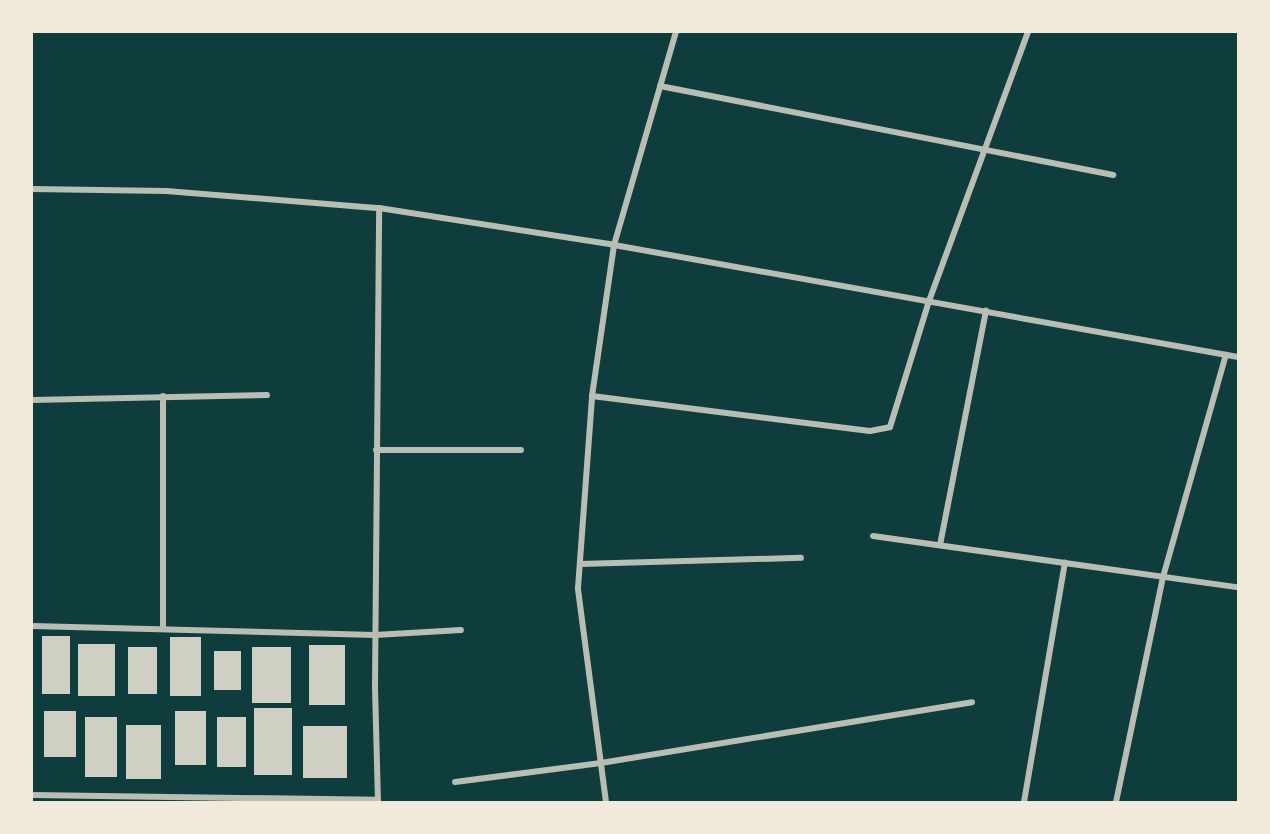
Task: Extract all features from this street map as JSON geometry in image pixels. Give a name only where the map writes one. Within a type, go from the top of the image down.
[{"type":"street","points":[[606,802],[578,588],[592,396],[614,245],[676,32]]},
{"type":"street","points":[[592,396],[882,430],[894,420],[929,301],[1028,32]]},
{"type":"street","points":[[660,86],[1113,175]]},
{"type":"street","points":[[32,189],[166,191],[379,208],[614,245],[1239,357]]},
{"type":"street","points":[[32,795],[377,801],[375,635],[379,208]]},
{"type":"street","points":[[940,544],[986,310]]},
{"type":"street","points":[[1116,802],[1163,577],[1226,355]]},
{"type":"street","points":[[32,400],[267,395]]},
{"type":"street","points":[[163,396],[163,629]]},
{"type":"street","points":[[376,450],[521,450]]},
{"type":"street","points":[[873,536],[1239,587]]},
{"type":"street","points":[[580,564],[801,558]]},
{"type":"street","points":[[1024,802],[1065,562]]},
{"type":"street","points":[[32,626],[375,635],[461,630]]},
{"type":"street","points":[[455,782],[601,763],[972,702]]},
{"type":"building","points":[[42,636],[70,636],[70,694],[42,694]]},
{"type":"building","points":[[170,637],[201,637],[201,696],[170,696]]},
{"type":"building","points":[[78,644],[115,644],[115,696],[78,696]]},
{"type":"building","points":[[309,645],[345,645],[345,705],[309,705]]},
{"type":"building","points":[[128,647],[157,647],[157,694],[128,694]]},
{"type":"building","points":[[252,647],[291,647],[291,703],[252,703]]},
{"type":"building","points":[[214,651],[241,651],[241,690],[214,690]]},
{"type":"building","points":[[254,708],[292,708],[292,775],[254,775]]},
{"type":"building","points":[[44,711],[76,711],[76,757],[44,757]]},
{"type":"building","points":[[175,711],[206,711],[206,765],[175,765]]},
{"type":"building","points":[[85,717],[117,717],[117,777],[85,777]]},
{"type":"building","points":[[217,717],[246,717],[246,767],[217,767]]},
{"type":"building","points":[[126,725],[161,725],[161,779],[126,779]]},
{"type":"building","points":[[303,726],[347,726],[347,778],[303,778]]}]
